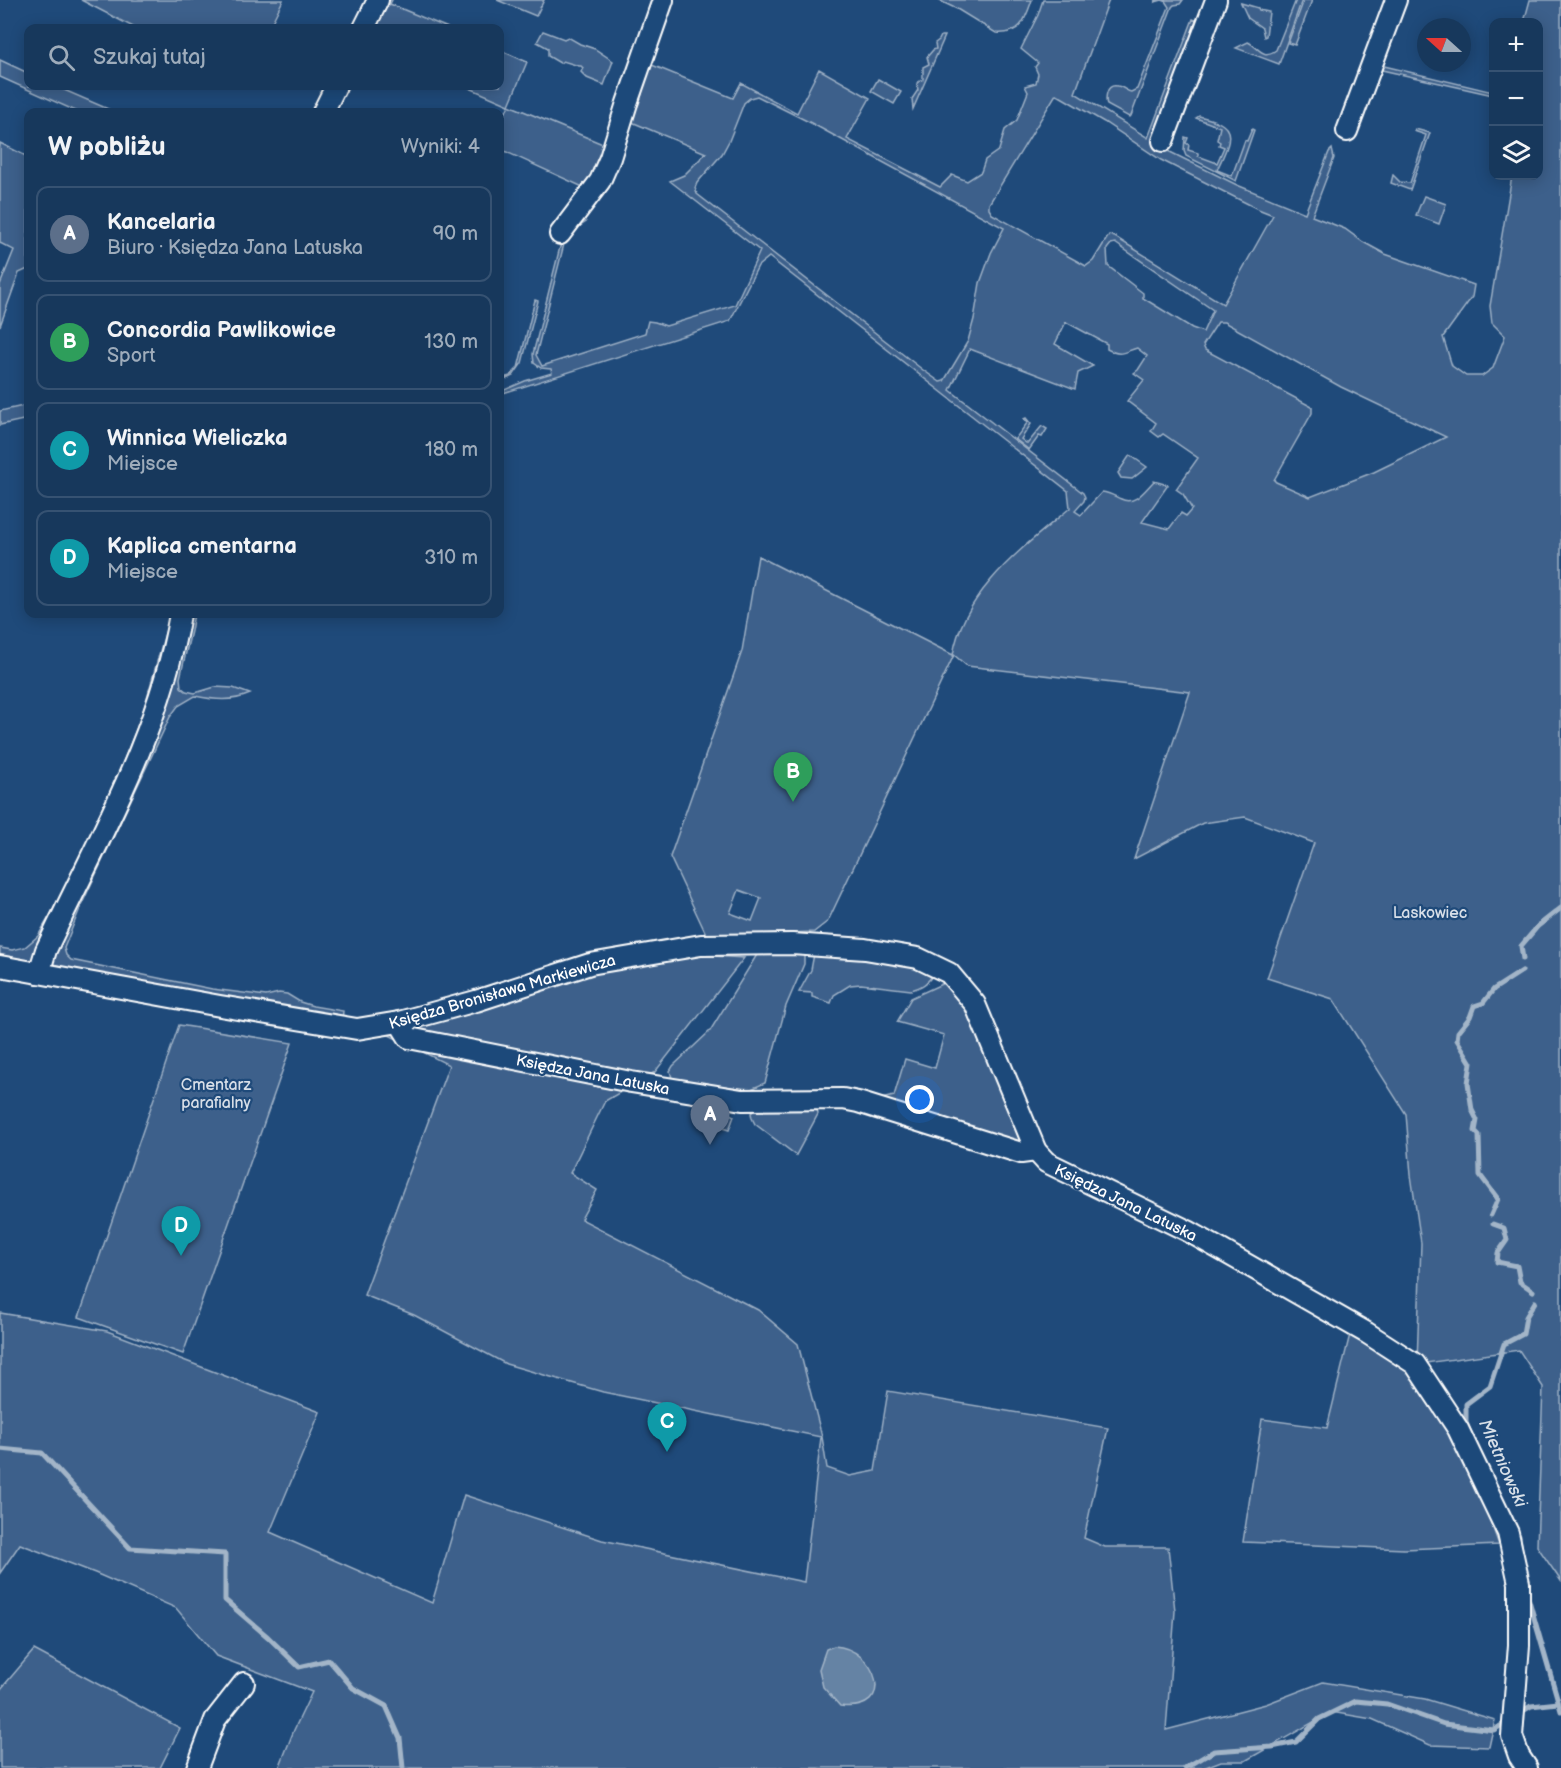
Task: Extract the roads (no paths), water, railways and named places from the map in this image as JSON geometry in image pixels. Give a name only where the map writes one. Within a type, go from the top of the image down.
[{"type":"street","points":[[366,24],[378,0]]},
{"type":"street","points":[[560,234],[600,181],[610,158],[663,0]]},
{"type":"street","points":[[1163,141],[1216,0]]},
{"type":"street","points":[[1347,131],[1395,0]]},
{"type":"street","points":[[325,108],[334,90]]},
{"type":"street","points":[[39,973],[46,950],[150,725],[166,680],[179,618]]},
{"type":"street","name":"Księdza Bronisława Markiewicza","points":[[0,966],[357,1029],[399,1022],[476,1001],[590,964],[701,945],[792,944],[865,949],[918,958],[949,973],[975,1004],[1036,1151]]},
{"type":"street","name":"Księdza Jana Latuska","points":[[399,1022],[409,1038],[632,1082],[742,1100],[843,1099],[1021,1153],[1036,1151],[1046,1162],[1188,1232],[1367,1333],[1415,1364],[1458,1429],[1508,1533],[1519,1584],[1519,1645],[1512,1736],[1519,1756],[1527,1768]]},
{"type":"street","points":[[196,1768],[215,1720],[244,1683]]},
{"type":"waterway","name":"Mietniowski","points":[[1523,959],[1521,946],[1538,926],[1561,908]]},
{"type":"waterway","name":"Mietniowski","points":[[1491,1215],[1498,1199],[1480,1175],[1479,1135],[1475,1131],[1477,1120],[1472,1110],[1468,1083],[1471,1063],[1457,1040],[1458,1032],[1470,1017],[1474,1006],[1483,1003],[1494,989],[1522,971]]},
{"type":"waterway","name":"Mietniowski","points":[[1493,1224],[1504,1228],[1507,1240],[1498,1253],[1497,1262],[1517,1266],[1520,1282],[1533,1291]]},
{"type":"waterway","name":"Mietniowski","points":[[1470,1433],[1466,1423],[1466,1404],[1490,1386],[1504,1344],[1523,1334],[1526,1317],[1535,1302]]},
{"type":"waterway","points":[[0,1449],[42,1453],[130,1548],[225,1554],[225,1600],[299,1667],[329,1660],[353,1688],[386,1706],[400,1738],[403,1768]]},
{"type":"waterway","name":"Mietniowski","points":[[1515,1528],[1521,1550]]},
{"type":"waterway","name":"Mietniowski","points":[[1528,1597],[1561,1711]]},
{"type":"waterway","points":[[1185,1768],[1214,1751],[1272,1747],[1296,1742],[1319,1719],[1356,1701],[1387,1704],[1444,1724],[1494,1730],[1508,1721]]},
{"type":"waterway","points":[[1518,1714],[1531,1706],[1558,1703]]},
{"type":"place","name":"Concordia Pawlikowice","points":[[793,802]]},
{"type":"place","name":"Kancelaria","points":[[710,1145]]},
{"type":"place","name":"Kaplica cmentarna","points":[[181,1256]]},
{"type":"place","name":"Winnica Wieliczka","points":[[667,1452]]},
{"type":"park label","name":"Laskowiec","points":[[1430,912]]},
{"type":"park label","name":"Cmentarz parafialny","points":[[216,1093]]}]
